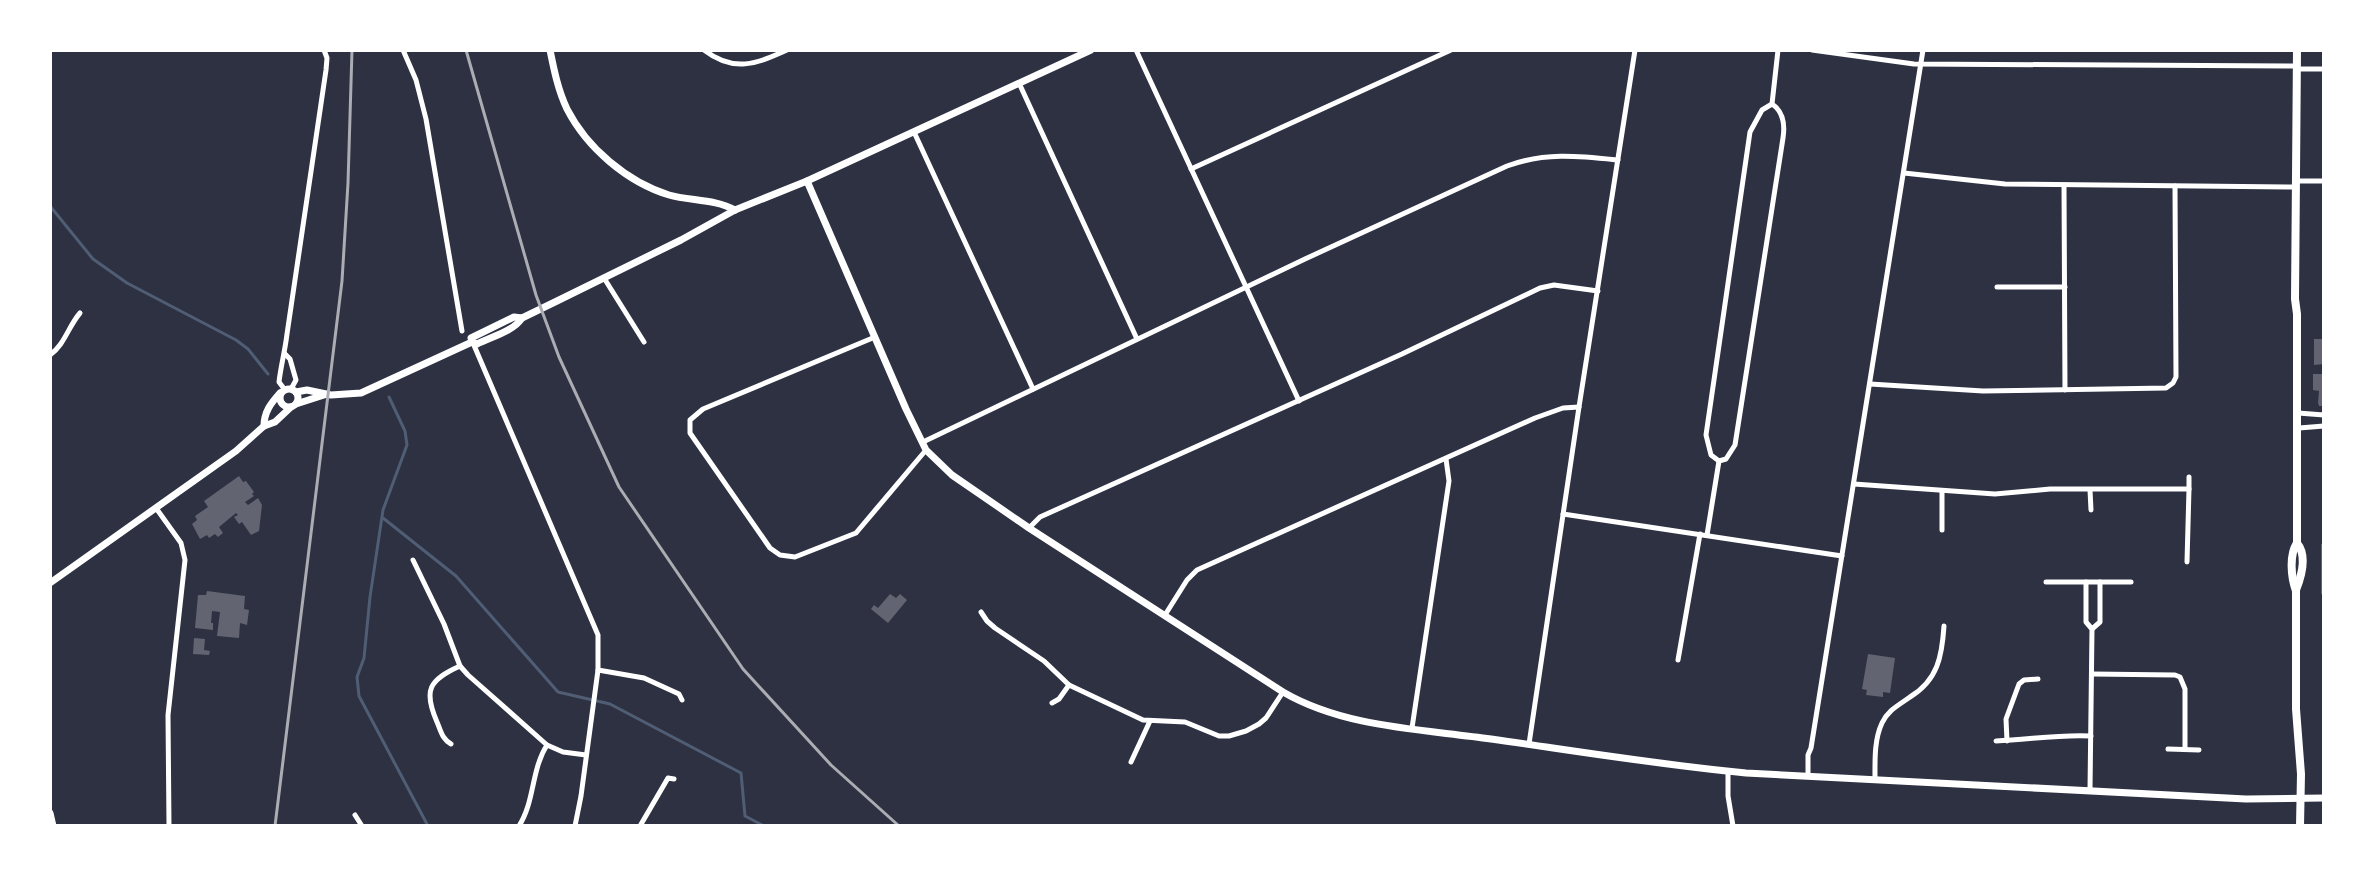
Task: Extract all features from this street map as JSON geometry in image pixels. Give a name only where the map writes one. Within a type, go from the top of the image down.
[{"type":"main road","points":[[2297,50],[2297,543],[2303,550],[2296,591],[2300,826]]},
{"type":"street","points":[[50,583],[236,451],[264,426],[275,422],[298,398],[279,382],[326,70],[325,50]]},
{"type":"street","points":[[403,50],[416,80],[426,119],[462,331]]},
{"type":"street","points":[[550,50],[558,87],[572,118],[611,162],[648,187],[674,196],[726,205],[735,210]]},
{"type":"street","points":[[704,50],[719,60],[748,64],[762,62],[787,50]]},
{"type":"street","points":[[575,826],[598,670],[599,646],[595,625],[471,338],[514,317],[522,318],[735,210],[807,181],[1091,50]]},
{"type":"street","points":[[1136,50],[1299,401]]},
{"type":"street","points":[[1191,169],[1451,50]]},
{"type":"street","points":[[1529,744],[1635,50]]},
{"type":"street","points":[[1772,104],[1778,50]]},
{"type":"street","points":[[1812,50],[1921,64],[2324,69]]},
{"type":"street","points":[[1808,776],[1808,755],[1923,50]]},
{"type":"street","points":[[1019,83],[1137,339]]},
{"type":"street","points":[[1719,461],[1726,459],[1735,445],[1781,152],[1784,122],[1781,113],[1772,104]]},
{"type":"street","points":[[1719,461],[1711,455],[1706,435],[1746,160],[1752,125],[1762,110],[1772,104]]},
{"type":"street","points":[[914,132],[1033,389]]},
{"type":"street","points":[[875,337],[730,396],[695,413],[688,423],[690,433],[775,552],[787,557],[803,555],[856,533],[864,527],[924,446],[1033,389],[1246,287],[1522,161],[1567,154],[1618,160]]},
{"type":"street","points":[[1904,173],[1989,183],[2064,185],[2175,186],[2324,181]]},
{"type":"street","points":[[807,181],[924,446],[952,475],[1029,528],[1303,704],[1334,715],[1412,728],[1728,772],[2246,799],[2324,798]]},
{"type":"street","points":[[2064,185],[2065,390]]},
{"type":"street","points":[[1870,384],[1941,390],[2166,388],[2176,377],[2175,186]]},
{"type":"street","points":[[604,278],[644,342]]},
{"type":"street","points":[[1029,528],[1040,517],[1548,285],[1598,291]]},
{"type":"street","points":[[1997,287],[2065,287]]},
{"type":"street","points":[[50,355],[64,341],[72,322],[80,313]]},
{"type":"street","points":[[285,354],[290,359],[296,380],[280,402],[285,406],[324,395],[368,391],[472,342]]},
{"type":"street","points":[[264,426],[264,416],[272,402],[288,391],[307,390],[324,395]]},
{"type":"street","points":[[1165,615],[1197,570],[1535,418],[1571,406],[1579,407]]},
{"type":"street","points":[[2298,413],[2324,415]]},
{"type":"street","points":[[2299,428],[2324,426]]},
{"type":"street","points":[[1412,728],[1449,481],[1446,459]]},
{"type":"street","points":[[1678,660],[1719,461]]},
{"type":"street","points":[[2187,562],[2189,477]]},
{"type":"street","points":[[1854,484],[1995,494],[2050,489],[2189,489]]},
{"type":"street","points":[[2090,490],[2091,510]]},
{"type":"street","points":[[1942,491],[1942,530]]},
{"type":"street","points":[[156,508],[181,543],[185,560],[168,715],[169,826]]},
{"type":"street","points":[[1563,514],[1842,556]]},
{"type":"street","points":[[413,560],[460,666],[547,745],[563,752],[586,755]]},
{"type":"street","points":[[2046,582],[2131,582]]},
{"type":"street","points":[[2086,582],[2086,622],[2092,629],[2090,790]]},
{"type":"street","points":[[2092,629],[2100,622],[2100,582]]},
{"type":"street","points":[[981,612],[987,621],[1038,657],[1069,685],[1150,721],[1185,722],[1219,736],[1229,736],[1259,724],[1283,692]]},
{"type":"street","points":[[1875,780],[1880,728],[1894,707],[1930,681],[1942,653],[1944,626]]},
{"type":"street","points":[[451,744],[445,741],[430,707],[429,695],[436,680],[460,666]]},
{"type":"street","points":[[598,670],[644,678],[679,694],[682,700]]},
{"type":"street","points":[[2092,674],[2180,677],[2185,689],[2185,749]]},
{"type":"street","points":[[2007,741],[2006,719],[2019,684],[2024,680],[2038,679]]},
{"type":"street","points":[[1052,703],[1069,685]]},
{"type":"street","points":[[1131,762],[1150,721]]},
{"type":"street","points":[[1996,741],[2058,735],[2091,736]]},
{"type":"street","points":[[519,826],[528,805],[538,761],[547,745]]},
{"type":"street","points":[[2168,749],[2199,750]]},
{"type":"street","points":[[1728,772],[1733,826]]},
{"type":"street","points":[[640,826],[668,778],[674,779]]},
{"type":"street","points":[[50,813],[53,826]]},
{"type":"street","points":[[355,815],[362,826]]},
{"type":"building","points":[[2314,339],[2324,339],[2324,364],[2314,365]]},
{"type":"building","points":[[2313,374],[2324,374],[2324,406],[2318,403],[2319,391],[2313,390]]},
{"type":"building","points":[[239,476],[254,492],[254,496],[245,502],[248,505],[258,498],[262,505],[259,531],[251,535],[234,517],[238,515],[236,513],[219,527],[223,533],[218,537],[215,534],[200,539],[192,524],[197,520],[195,516],[208,507],[204,501]]},
{"type":"building","points":[[2321,544],[2324,544],[2324,594],[2321,594]]},
{"type":"building","points":[[207,591],[245,596],[244,609],[249,610],[247,625],[240,623],[239,638],[217,636],[220,612],[212,611],[213,630],[195,628],[198,595],[206,595]]},
{"type":"building","points":[[890,594],[896,598],[900,594],[907,600],[888,623],[871,609],[874,605],[878,608]]},
{"type":"building","points":[[194,638],[205,639],[204,650],[210,651],[209,655],[193,654]]},
{"type":"building","points":[[1868,654],[1895,658],[1890,693],[1883,692],[1883,697],[1866,695],[1867,690],[1862,689]]},
{"type":"waterway","points":[[50,206],[93,259],[127,283],[236,340],[248,349],[268,374]]},
{"type":"waterway","points":[[389,397],[405,431],[407,445],[383,510],[364,658],[357,677],[359,696],[428,826]]},
{"type":"waterway","points":[[383,518],[456,576],[558,692],[610,704],[741,773],[745,816],[764,826]]},
{"type":"railway","points":[[275,826],[342,281],[352,50]]},
{"type":"railway","points":[[466,50],[536,295],[559,357],[619,487],[743,669],[831,765],[899,826]]}]
